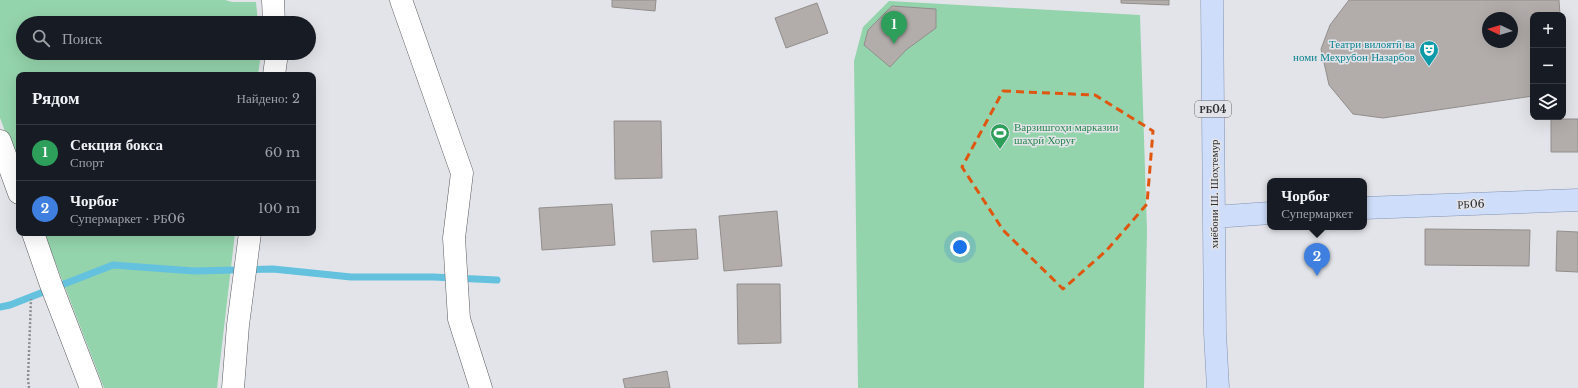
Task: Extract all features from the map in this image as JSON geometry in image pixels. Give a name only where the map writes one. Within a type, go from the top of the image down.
[{"type":"main road","name":"хиёбони Ш. Шоҳтемур","points":[[1212,0],[1215,333],[1218,388]]},
{"type":"main road","name":"РБ06","points":[[1367,208],[1578,200]]},
{"type":"main road","points":[[1214,217],[1267,213]]},
{"type":"street","points":[[273,0],[274,16]]},
{"type":"street","points":[[401,0],[462,173],[454,238],[459,319],[481,388]]},
{"type":"street","points":[[274,72],[276,60]]},
{"type":"street","points":[[0,141],[16,185]]},
{"type":"street","points":[[34,236],[91,388]]},
{"type":"street","points":[[233,388],[238,325],[250,236]]},
{"type":"path","points":[[29,388],[31,294]]},
{"type":"highlighted area","points":[[1003,91],[1095,95],[1153,131],[1147,204],[1107,250],[1063,289],[1003,230],[962,167]]},
{"type":"green space","points":[[0,0],[225,0],[232,2],[256,2],[257,16],[16,16],[16,60],[260,60],[258,72],[16,72],[16,160],[0,118]]},
{"type":"green space","name":"Варзишгоҳи марказии шаҳрӣ Хоруғ","points":[[889,1],[1140,15],[1147,230],[1144,388],[858,388],[854,61],[863,27]]},
{"type":"green space","points":[[45,236],[235,236],[217,388],[104,388]]},
{"type":"building","points":[[612,0],[656,0],[655,11],[612,7]]},
{"type":"building","points":[[1121,0],[1169,0],[1169,5],[1121,3]]},
{"type":"building","name":"Театри вилоятӣ ва номи Меҳрубон Назарбов","points":[[1349,0],[1559,0],[1560,12],[1530,12],[1530,96],[1383,118],[1353,114],[1329,85],[1321,49],[1330,25]]},
{"type":"building","points":[[817,3],[828,33],[786,48],[775,18]]},
{"type":"building","points":[[892,6],[936,9],[936,28],[906,50],[890,67],[864,45],[868,30]]},
{"type":"building","points":[[1578,119],[1578,152],[1551,152],[1551,120]]},
{"type":"building","points":[[614,121],[661,121],[662,178],[615,179]]},
{"type":"building","points":[[612,204],[615,245],[542,250],[539,208]]},
{"type":"building","points":[[777,211],[782,266],[724,271],[719,216]]},
{"type":"building","points":[[696,229],[698,259],[653,262],[651,231]]},
{"type":"building","points":[[1425,229],[1530,230],[1529,266],[1425,265]]},
{"type":"building","points":[[1557,231],[1578,232],[1578,272],[1556,271]]},
{"type":"building","points":[[737,284],[780,284],[781,343],[738,344]]},
{"type":"building","points":[[667,371],[670,388],[625,388],[623,379]]},
{"type":"waterway","points":[[0,307],[10,305],[113,265],[194,271],[273,269],[351,277],[433,277],[497,280]]},
{"type":"place","name":"Секция бокса","points":[[894,44]]},
{"type":"place","name":"Театри вилоятӣ ва номи Меҳрубон Назарбов","points":[[1429,67]]},
{"type":"place","name":"Варзишгоҳи марказии шаҳрӣ Хоруғ","points":[[1000,150]]},
{"type":"place","name":"Чорбоғ","points":[[1317,276]]}]
